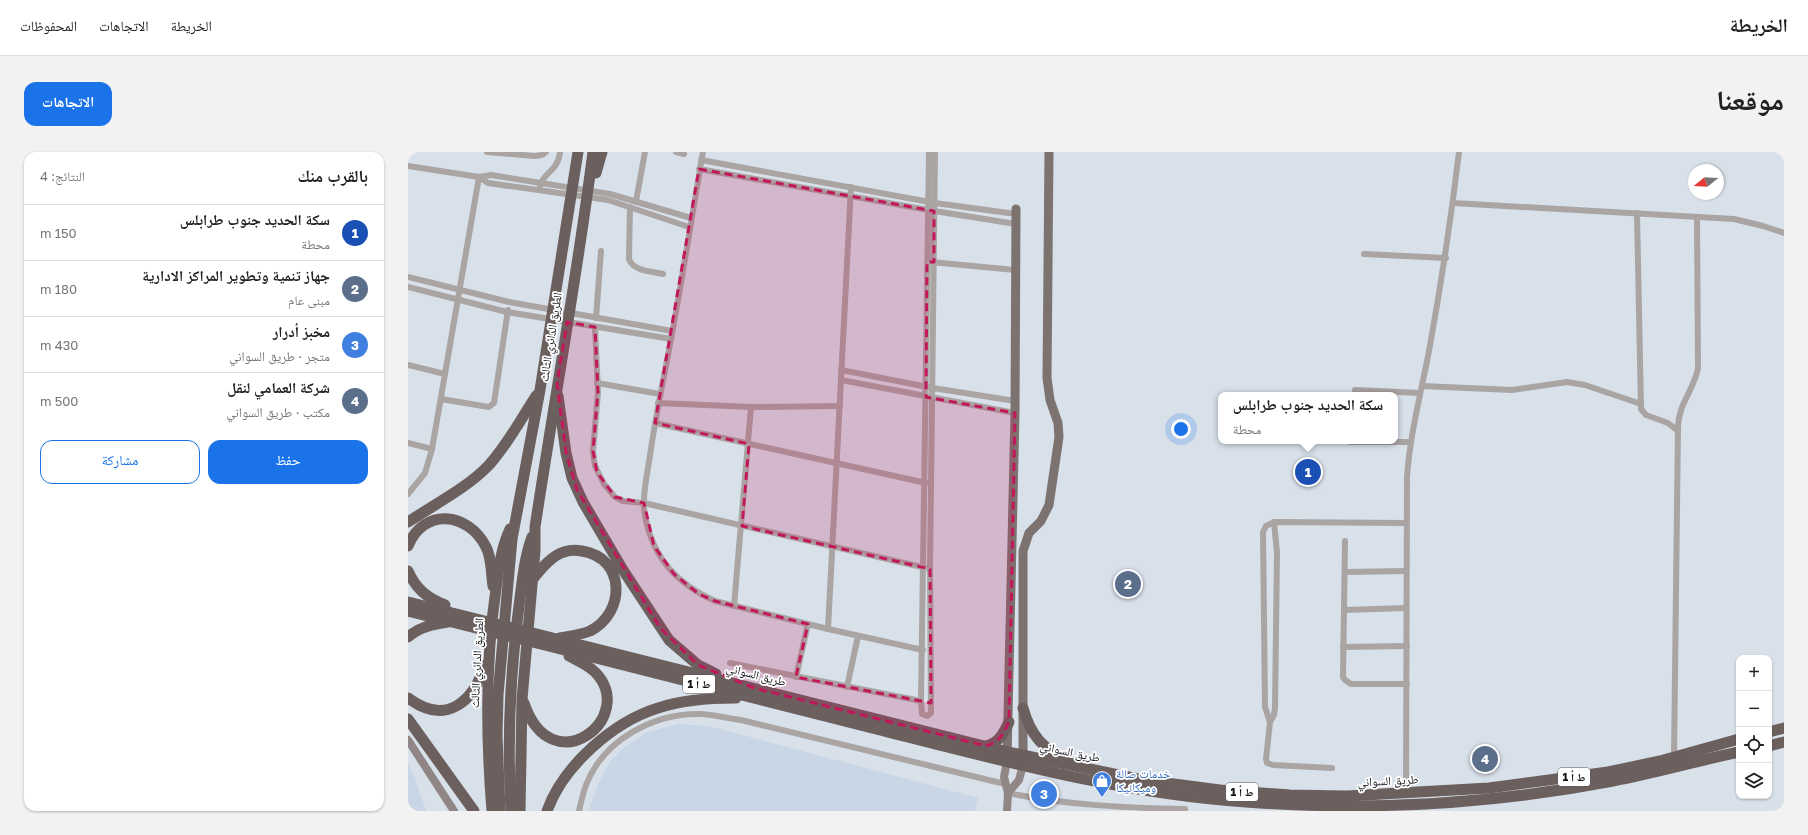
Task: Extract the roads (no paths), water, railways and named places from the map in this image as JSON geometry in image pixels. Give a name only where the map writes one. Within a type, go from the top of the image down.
[{"type":"highway","name":"الطريق الدائري الثالث","points":[[500,811],[497,735],[498,695],[515,520],[540,390],[578,152]]},
{"type":"highway","name":"الطريق الدائري الثالث","points":[[511,811],[510,740],[515,642],[525,564],[535,527],[585,214],[593,152]]},
{"type":"highway","points":[[585,214],[602,152]]},
{"type":"highway","points":[[557,383],[569,466],[580,496],[660,628],[674,645],[698,665],[752,693]]},
{"type":"highway","points":[[408,522],[465,484],[488,465],[504,445],[540,390]]},
{"type":"highway","points":[[408,546],[419,530],[435,521],[453,519],[469,525],[480,537],[488,552],[495,598]]},
{"type":"highway","name":"الطريق الدائري الثالث","points":[[492,811],[487,734],[489,653],[503,544],[515,520]]},
{"type":"highway","name":"الطريق الدائري الثالث","points":[[520,811],[522,699],[535,551],[535,527]]},
{"type":"highway","points":[[532,580],[550,560],[564,552],[569,551],[587,552],[598,556],[613,573],[616,584],[615,600],[605,618],[590,630],[555,643]]},
{"type":"highway","points":[[408,572],[415,584],[426,596],[486,621]]},
{"type":"highway","name":"طريق السواني","points":[[408,602],[486,621],[555,643]]},
{"type":"highway","name":"طريق السواني","points":[[408,610],[555,643],[1008,757],[1080,768],[1201,793],[1290,805],[1374,805],[1438,802],[1506,796],[1610,781],[1736,753]]},
{"type":"highway","points":[[408,637],[429,626],[452,621]]},
{"type":"highway","points":[[522,699],[535,726],[546,736],[556,740],[566,742],[576,741],[586,737],[595,730],[601,722],[607,702],[606,691],[602,681],[588,666],[555,643]]},
{"type":"highway","points":[[408,698],[415,704],[433,710],[451,708],[461,704],[480,681],[489,653]]},
{"type":"highway","points":[[547,811],[566,776],[581,759],[612,732],[634,717],[658,707],[752,693]]},
{"type":"highway","name":"طريق السواني","points":[[752,693],[986,746],[1008,757]]},
{"type":"highway","points":[[1023,708],[1030,729],[1037,739],[1056,755],[1080,768]]},
{"type":"highway","points":[[408,719],[474,811]]},
{"type":"highway","points":[[986,746],[996,742],[1000,738],[1009,722]]},
{"type":"highway","points":[[1772,731],[1784,728]]},
{"type":"highway","name":"طريق السواني","points":[[1023,760],[1108,784],[1182,796],[1201,793],[1245,792],[1407,803],[1489,788],[1608,772],[1674,757],[1736,740]]},
{"type":"highway","points":[[1772,745],[1784,742]]},
{"type":"highway","points":[[1429,811],[1438,802]]},
{"type":"highway","points":[[1374,805],[1389,811]]},
{"type":"main road","points":[[1008,793],[1019,780],[1023,760],[1024,546],[1029,533],[1041,521],[1049,505],[1059,437],[1058,424],[1050,400],[1047,378],[1049,152]]},
{"type":"main road","points":[[1007,811],[1008,793],[1004,774],[1008,757],[1009,722],[1010,604],[1015,413],[1016,211]]},
{"type":"main road","points":[[1010,604],[1023,606]]},
{"type":"main road","points":[[408,740],[454,811]]},
{"type":"street","points":[[487,152],[542,156],[546,152]]},
{"type":"street","points":[[539,190],[541,183],[557,164],[560,152]]},
{"type":"street","points":[[636,201],[645,152]]},
{"type":"street","points":[[676,152],[684,154]]},
{"type":"street","points":[[703,152],[658,403],[644,504],[647,522],[654,546],[663,561],[674,574],[699,594],[734,606],[923,650]]},
{"type":"street","points":[[929,152],[931,202],[929,387],[931,484],[930,713],[929,716],[924,716],[922,714],[921,701],[923,650],[924,483],[929,397]]},
{"type":"street","points":[[931,202],[935,152]]},
{"type":"street","points":[[1407,803],[1406,477],[1410,442],[1446,258],[1459,152]]},
{"type":"street","points":[[701,160],[931,202],[1016,211]]},
{"type":"street","points":[[408,166],[479,177],[491,175],[598,192],[636,201],[691,218]]},
{"type":"street","points":[[699,169],[931,211],[1016,224]]},
{"type":"street","points":[[479,177],[488,183],[608,200],[689,227]]},
{"type":"street","points":[[408,494],[425,474],[432,449],[479,177]]},
{"type":"street","points":[[828,629],[851,187]]},
{"type":"street","points":[[1453,203],[1734,218],[1784,233]]},
{"type":"street","points":[[630,208],[629,259],[631,264],[639,269],[664,274]]},
{"type":"street","points":[[1637,213],[1641,404],[1646,416],[1665,421],[1678,431]]},
{"type":"street","points":[[1674,757],[1678,419],[1698,368],[1697,217]]},
{"type":"street","points":[[596,318],[601,250]]},
{"type":"street","points":[[1364,254],[1446,258]]},
{"type":"street","points":[[930,262],[1015,270]]},
{"type":"street","points":[[408,277],[509,302],[672,331]]},
{"type":"street","points":[[408,287],[458,301],[507,312],[670,339]]},
{"type":"street","points":[[441,399],[489,407],[494,403],[509,302]]},
{"type":"street","points":[[595,327],[598,383],[593,460],[597,472],[606,488],[615,497],[623,501],[644,504],[930,569]]},
{"type":"street","points":[[408,365],[445,374]]},
{"type":"street","points":[[841,370],[929,387],[1015,401]]},
{"type":"street","points":[[840,380],[1015,413]]},
{"type":"street","points":[[1422,386],[1512,390],[1558,382],[1567,382],[1584,385],[1641,404]]},
{"type":"street","points":[[598,383],[660,394]]},
{"type":"street","points":[[1355,390],[1388,392]]},
{"type":"street","points":[[1398,393],[1420,394]]},
{"type":"street","points":[[658,403],[752,407],[840,406]]},
{"type":"street","points":[[734,606],[752,407]]},
{"type":"street","points":[[655,423],[931,484]]},
{"type":"street","points":[[1398,442],[1410,442]]},
{"type":"street","points":[[408,443],[432,449]]},
{"type":"street","points":[[1270,722],[1265,707],[1263,532],[1266,526],[1274,522],[1406,523]]},
{"type":"street","points":[[1274,522],[1277,553],[1275,708],[1274,715],[1270,722],[1266,759],[1270,765],[1332,768]]},
{"type":"street","points":[[1345,541],[1343,647],[1343,673],[1345,680],[1352,684],[1407,684]]},
{"type":"street","points":[[1345,572],[1406,571]]},
{"type":"street","points":[[1344,610],[1406,608]]},
{"type":"street","points":[[796,677],[808,624]]},
{"type":"street","points":[[847,687],[858,636]]},
{"type":"street","points":[[1343,647],[1407,646]]},
{"type":"street","points":[[730,663],[921,701]]},
{"type":"street","points":[[578,811],[586,785],[594,769],[620,740],[637,729],[656,722],[693,714],[703,714],[741,720],[1005,784]]},
{"type":"street","points":[[1008,793],[1075,804],[1185,810],[1182,796]]},
{"type":"place","name":"سكة الحديد جنوب طرابلس","points":[[1308,472]]},
{"type":"place","name":"جهاز تنمية وتطوير المراكز الادارية","points":[[1128,584]]},
{"type":"place","name":"شركة العمامي لنقل","points":[[1485,759]]},
{"type":"place","name":"مخبز أدرار","points":[[1044,794]]},
{"type":"place","name":"خدمات صالة وميكانيكا","points":[[1102,798]]}]
